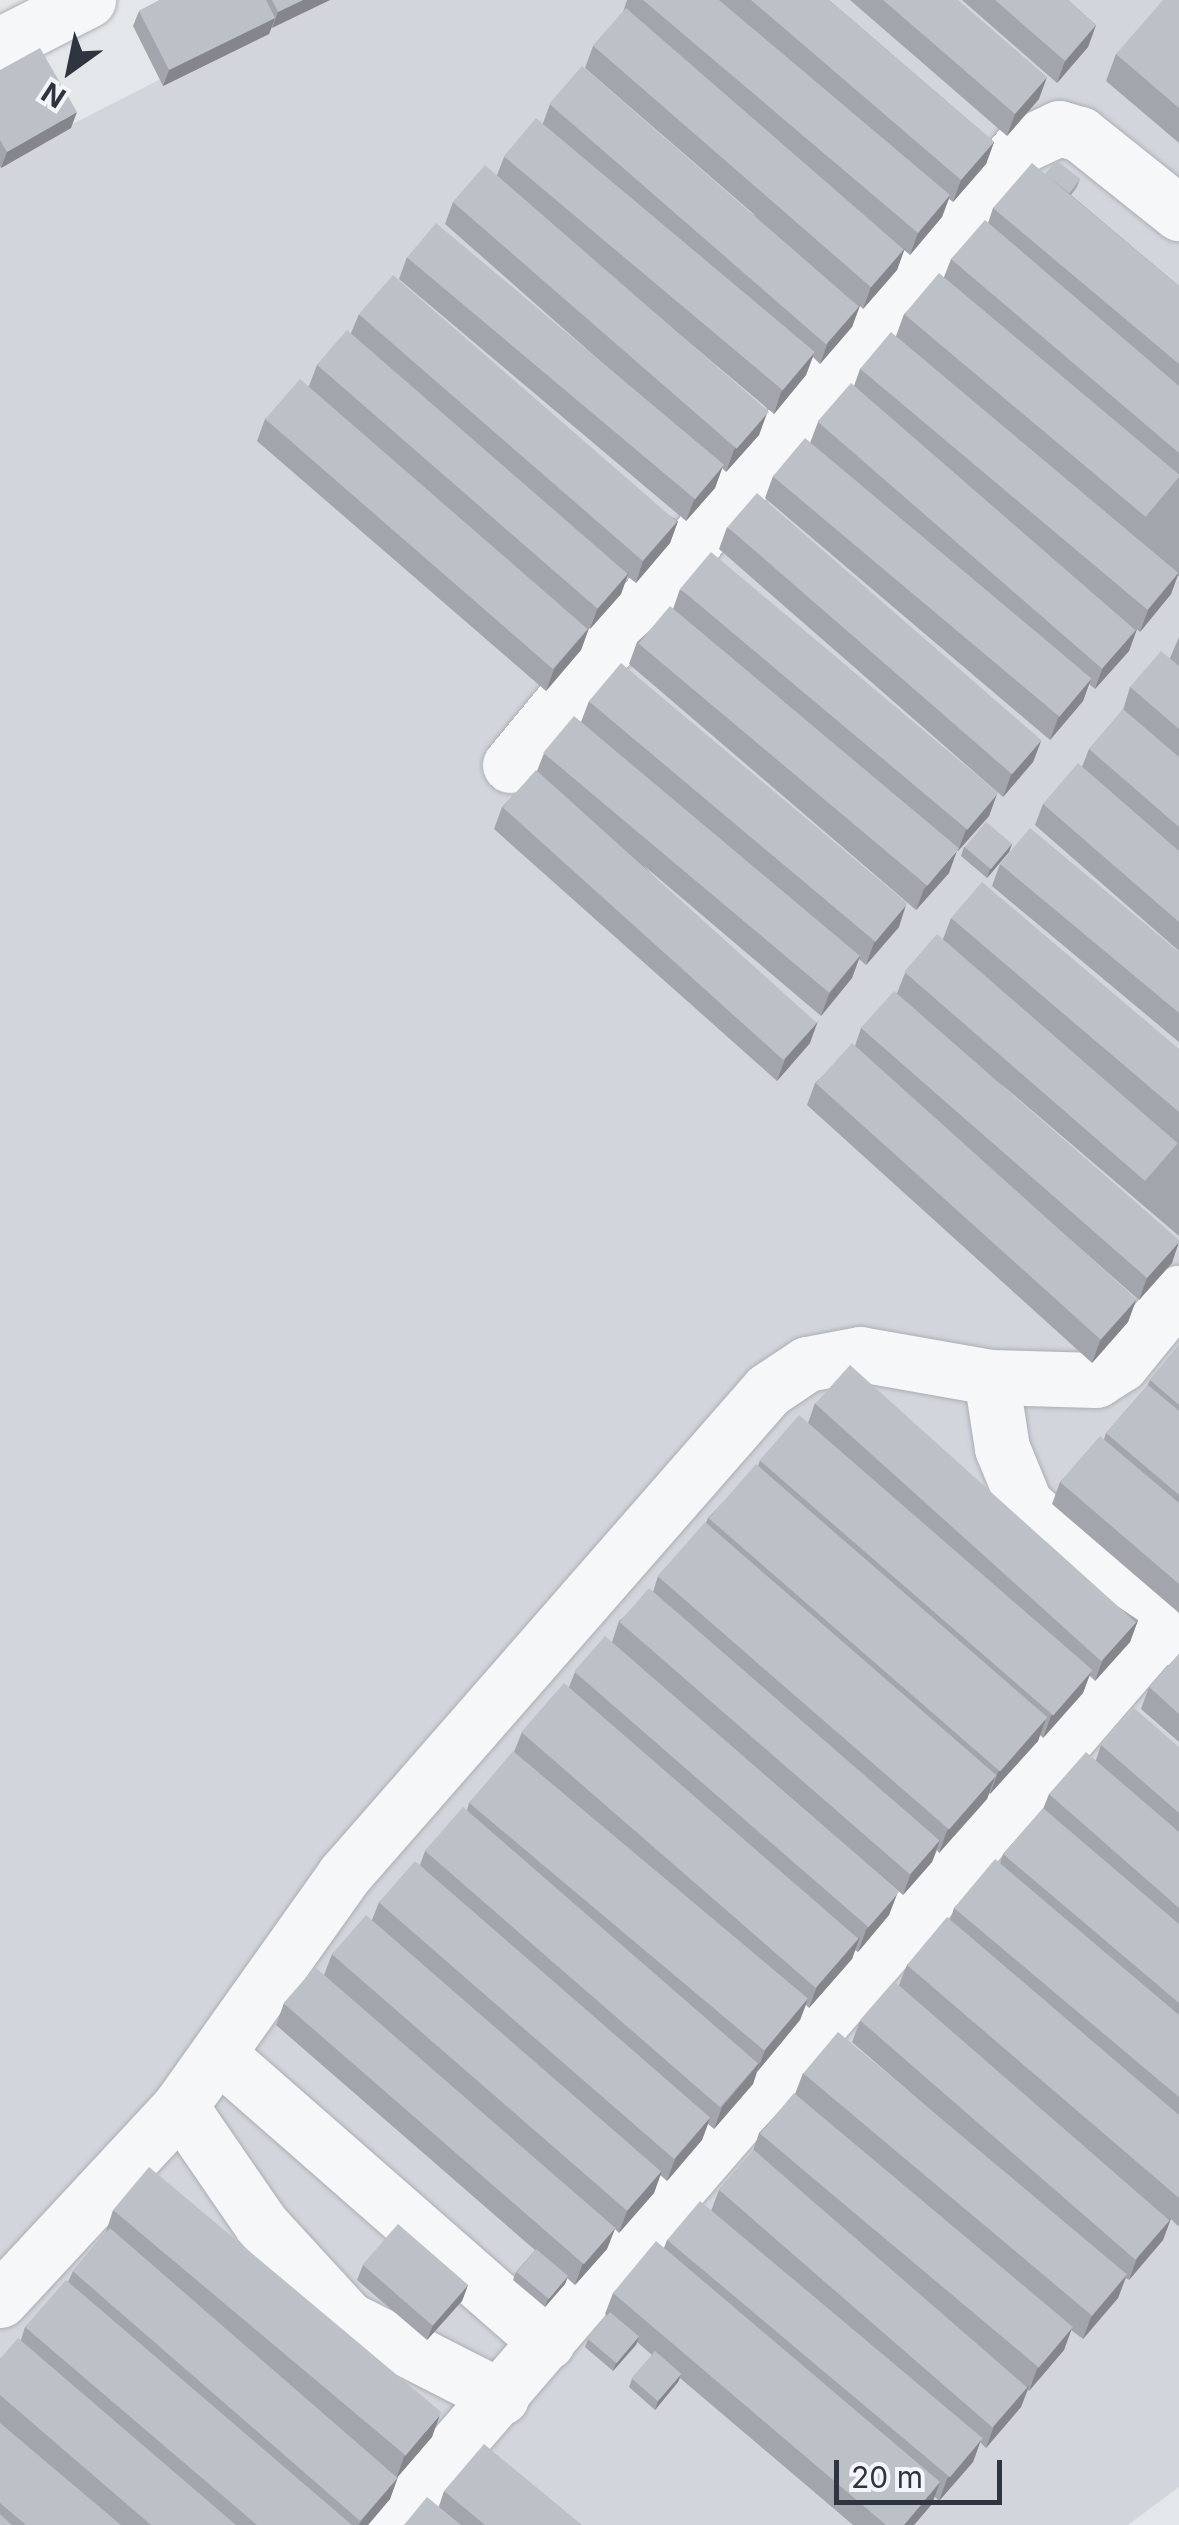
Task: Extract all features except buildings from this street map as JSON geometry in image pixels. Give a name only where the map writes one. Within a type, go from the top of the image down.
[{"type":"street","points":[[0,45],[88,0]]},
{"type":"street","points":[[510,765],[1020,146],[1059,128],[1080,134],[1179,213]]},
{"type":"street","points":[[0,2300],[180,2106],[344,1875],[768,1390],[807,1364],[860,1354],[991,1377],[1096,1380],[1121,1364],[1179,1293]]},
{"type":"street","points":[[387,2525],[1171,1633],[1025,1504],[1002,1448],[991,1377]]},
{"type":"street","points":[[219,2055],[547,2342]]},
{"type":"street","points":[[180,2106],[262,2224],[348,2318],[500,2397]]},
{"type":"shaded area","points":[[315,0],[1179,0],[1179,2487],[1128,2525],[0,2525],[0,161]]}]
